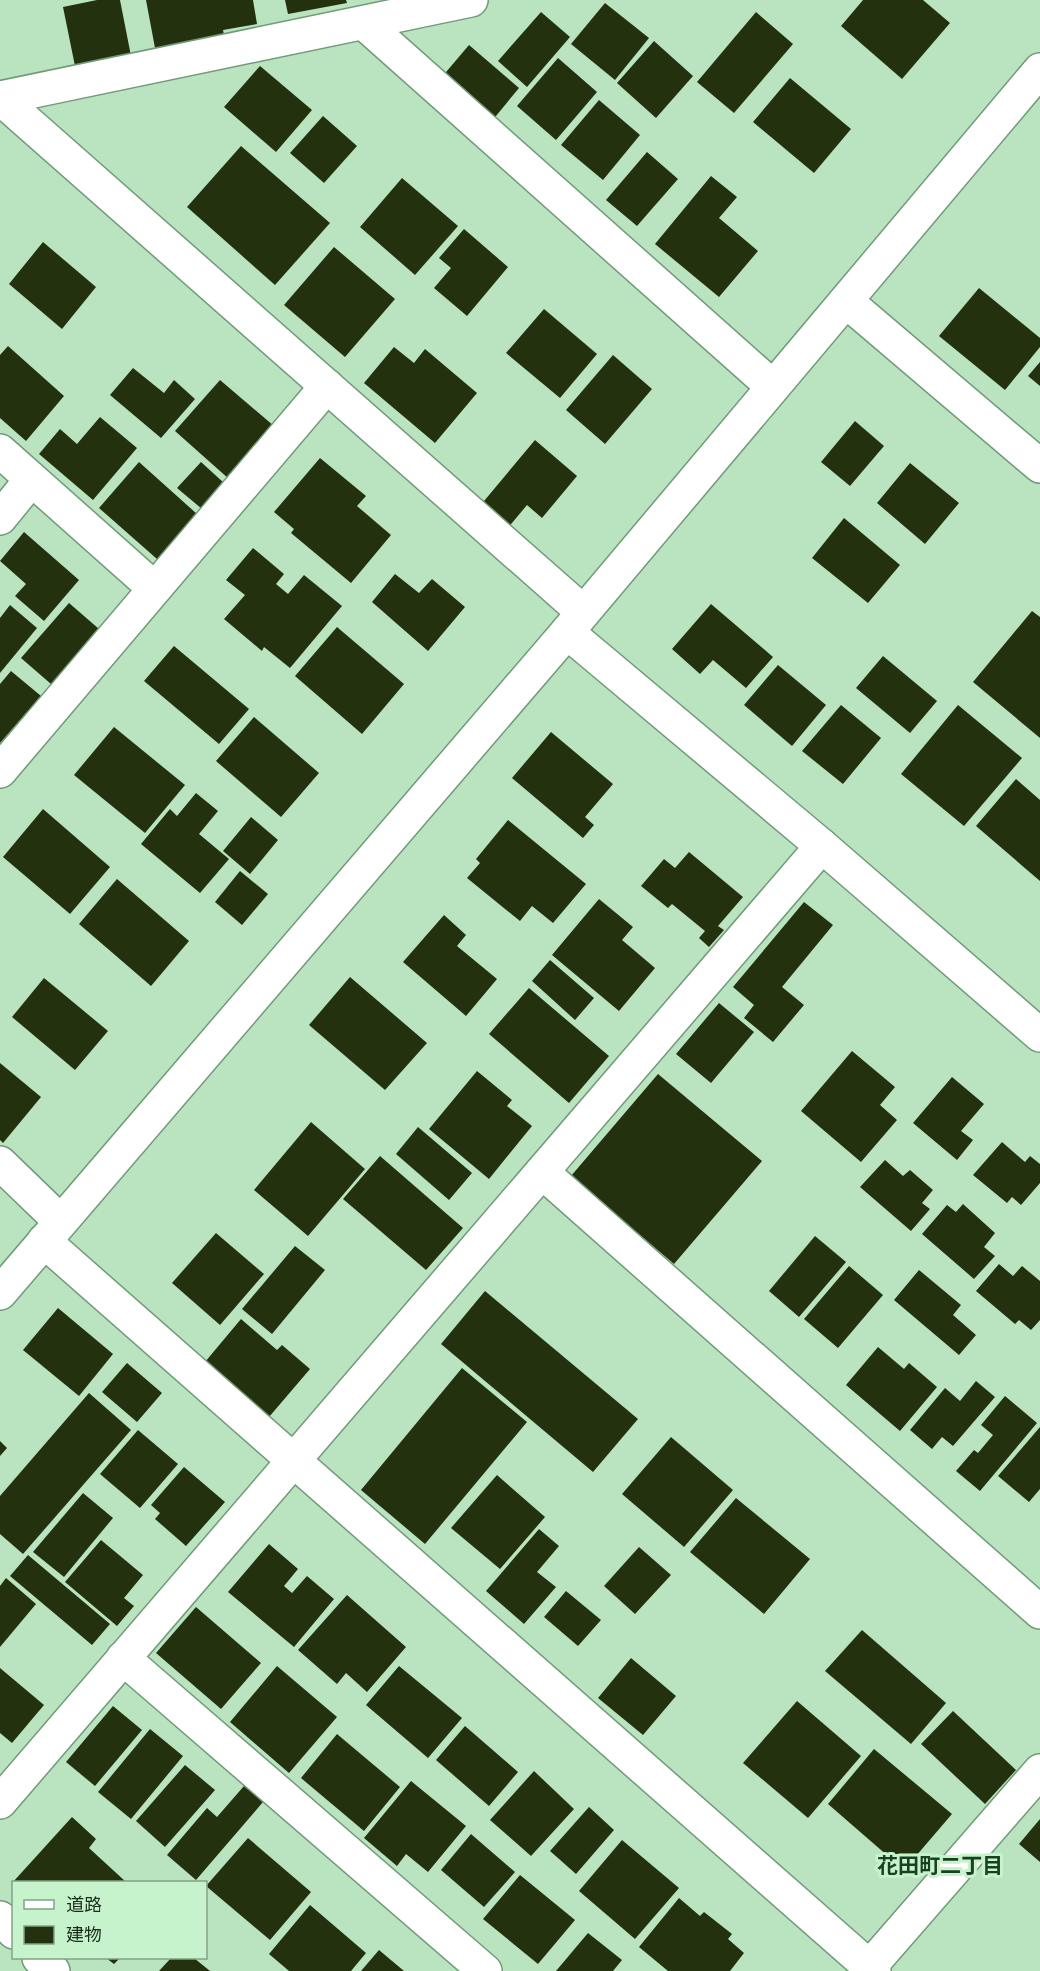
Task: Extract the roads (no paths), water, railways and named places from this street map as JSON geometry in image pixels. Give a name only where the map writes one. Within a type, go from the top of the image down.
[{"type":"street","points":[[0,98],[365,24],[471,0]]},
{"type":"street","points":[[365,24],[773,387]]},
{"type":"street","points":[[0,1293],[575,622],[1040,70]]},
{"type":"street","points":[[0,98],[327,386],[575,622],[822,846],[1040,1035]]},
{"type":"street","points":[[846,301],[1040,466]]},
{"type":"street","points":[[0,771],[327,386]]},
{"type":"street","points":[[0,451],[154,588]]},
{"type":"street","points":[[0,518],[32,480]]},
{"type":"street","points":[[0,1802],[822,846]]},
{"type":"street","points":[[0,1163],[52,1231],[293,1461],[870,1970],[1040,1772]]},
{"type":"street","points":[[542,1172],[1040,1612]]},
{"type":"street","points":[[123,1658],[485,1971]]},
{"type":"street","points":[[0,1918],[12,1930]]},
{"type":"street","points":[[40,1959],[53,1971]]},
{"type":"district","name":"花田町二丁目","points":[[940,1866]]}]
